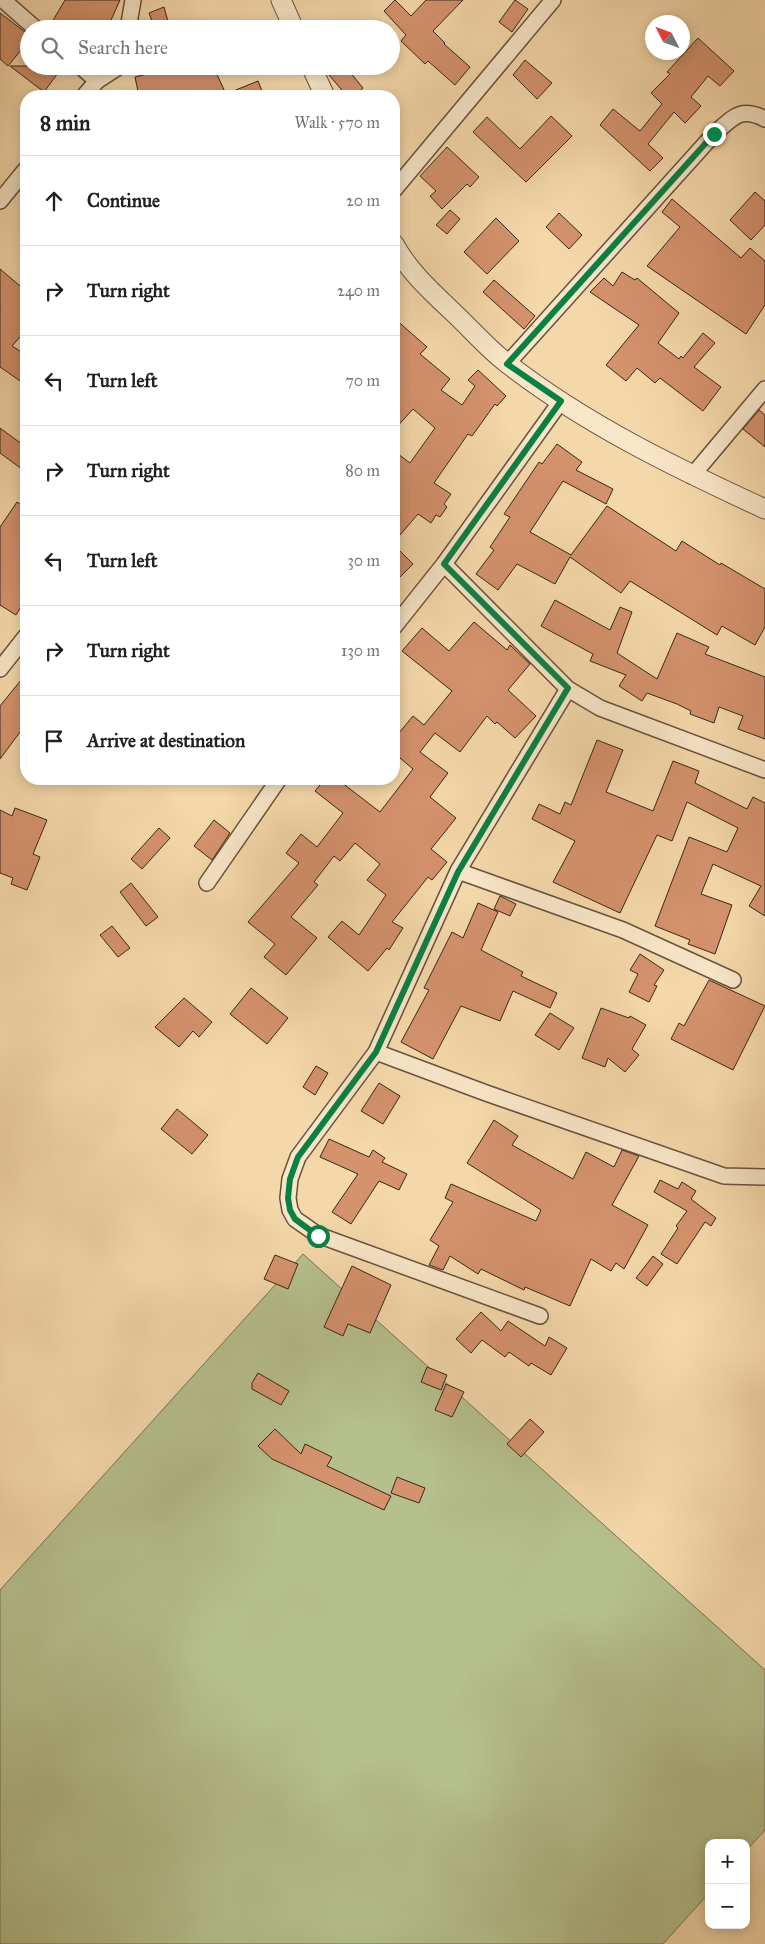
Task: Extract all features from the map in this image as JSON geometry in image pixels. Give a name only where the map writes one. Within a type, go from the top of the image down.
[{"type":"street","points":[[3,0],[26,20]]},
{"type":"street","points":[[130,20],[133,0]]},
{"type":"street","points":[[280,0],[290,20]]},
{"type":"street","points":[[400,183],[553,0]]},
{"type":"street","points":[[90,75],[97,81]]},
{"type":"street","points":[[89,90],[97,81],[106,75]]},
{"type":"street","points":[[316,75],[323,90]]},
{"type":"street","points":[[507,364],[714,134],[738,114],[753,112],[765,118]]},
{"type":"street","points":[[0,201],[20,176]]},
{"type":"street","points":[[400,254],[410,270],[426,287],[507,364],[561,401],[692,476],[765,508]]},
{"type":"street","points":[[692,476],[765,389]]},
{"type":"street","points":[[400,619],[444,564],[561,401]]},
{"type":"street","points":[[444,564],[568,688],[600,708],[765,770]]},
{"type":"street","points":[[0,669],[20,644]]},
{"type":"street","points":[[540,1316],[318,1236],[295,1219],[290,1210],[288,1198],[290,1179],[298,1157],[376,1052],[458,872],[568,688]]},
{"type":"street","points":[[207,884],[275,785]]},
{"type":"street","points":[[458,872],[623,930],[733,980]]},
{"type":"street","points":[[376,1052],[486,1093],[724,1176],[765,1177]]},
{"type":"green space","points":[[303,1254],[765,1670],[765,1830],[750,1847],[750,1839],[705,1839],[705,1897],[663,1944],[0,1944],[0,1590]]},
{"type":"building","points":[[65,0],[120,0],[111,20],[53,20]]},
{"type":"building","points":[[395,0],[411,16],[426,0],[463,0],[433,31],[444,44],[470,67],[455,85],[428,61],[425,64],[401,41],[406,35],[400,28],[400,20],[392,20],[384,11]]},
{"type":"building","points":[[515,0],[528,9],[512,32],[499,22]]},
{"type":"building","points":[[164,7],[168,20],[152,20],[149,13]]},
{"type":"building","points":[[0,13],[20,28],[20,51],[8,66],[0,59]]},
{"type":"building","points":[[698,38],[734,71],[720,86],[708,76],[691,97],[701,106],[685,123],[674,112],[648,144],[663,158],[650,171],[600,125],[613,109],[640,131],[662,104],[651,93],[670,74],[667,72],[678,60],[690,60],[690,47]]},
{"type":"building","points":[[525,60],[552,83],[537,99],[513,75]]},
{"type":"building","points":[[10,66],[20,66],[20,74]]},
{"type":"building","points":[[22,75],[57,75],[45,90],[41,90]]},
{"type":"building","points":[[143,75],[217,75],[224,90],[138,90],[135,77]]},
{"type":"building","points":[[329,75],[352,75],[363,88],[361,90],[342,90]]},
{"type":"building","points":[[258,81],[262,90],[236,90]]},
{"type":"building","points":[[551,116],[572,136],[526,182],[473,132],[487,117],[520,149]]},
{"type":"building","points":[[447,147],[479,177],[470,187],[467,184],[442,209],[430,196],[436,191],[420,176]]},
{"type":"building","points":[[755,192],[765,201],[765,225],[751,240],[730,220]]},
{"type":"building","points":[[672,199],[741,258],[750,248],[765,261],[765,305],[746,334],[647,266],[680,227],[662,212]]},
{"type":"building","points":[[450,210],[460,219],[447,234],[436,225]]},
{"type":"building","points":[[559,213],[582,235],[569,249],[546,227]]},
{"type":"building","points":[[496,218],[519,241],[487,274],[464,252]]},
{"type":"building","points":[[0,269],[20,286],[20,337],[12,346],[20,351],[20,381],[0,367]]},
{"type":"building","points":[[622,272],[635,280],[637,278],[679,313],[658,343],[679,359],[681,356],[683,358],[703,333],[715,343],[694,367],[721,387],[703,411],[660,378],[655,383],[637,368],[626,381],[606,365],[639,325],[590,292],[604,278],[613,286]]},
{"type":"building","points":[[494,280],[535,316],[524,329],[483,292]]},
{"type":"building","points":[[400,323],[427,347],[420,354],[450,379],[441,390],[462,405],[475,386],[468,380],[478,370],[506,396],[497,406],[495,404],[472,436],[468,434],[434,483],[451,494],[444,504],[447,507],[440,517],[436,515],[431,523],[418,514],[400,535],[400,456],[410,463],[435,428],[413,409],[400,423]]},
{"type":"building","points":[[759,410],[765,415],[765,447],[743,429]]},
{"type":"building","points":[[0,428],[20,443],[20,468],[0,453]]},
{"type":"building","points":[[557,444],[582,462],[576,470],[613,489],[606,504],[563,481],[530,532],[571,555],[607,506],[676,551],[682,541],[720,565],[721,563],[765,589],[765,627],[755,645],[722,626],[717,635],[630,581],[621,593],[570,557],[555,584],[517,564],[498,590],[476,574],[494,550],[490,547],[510,517],[504,514],[539,462],[542,464]]},
{"type":"building","points":[[17,502],[20,504],[20,608],[16,615],[0,605],[0,527]]},
{"type":"building","points":[[400,551],[413,564],[400,577]]},
{"type":"building","points":[[555,600],[610,630],[620,607],[632,612],[617,653],[657,679],[677,633],[709,647],[705,654],[765,677],[765,739],[738,729],[743,716],[719,707],[714,723],[690,714],[691,711],[677,704],[647,693],[642,701],[619,686],[626,675],[590,661],[593,654],[541,626]]},
{"type":"building","points":[[474,622],[507,650],[510,645],[530,664],[508,690],[536,716],[515,738],[487,716],[460,752],[435,733],[420,752],[448,773],[430,797],[456,818],[431,849],[447,862],[432,880],[428,877],[392,922],[403,928],[389,950],[387,948],[368,971],[328,937],[342,921],[359,935],[386,895],[367,880],[380,864],[355,843],[340,861],[334,856],[314,882],[318,885],[291,917],[317,938],[286,975],[264,957],[275,944],[248,922],[299,863],[286,853],[301,834],[317,847],[343,813],[315,791],[320,785],[345,785],[380,812],[413,769],[400,758],[400,732],[413,716],[424,725],[452,691],[402,651],[422,628],[449,651]]},
{"type":"building","points":[[20,681],[20,732],[0,759],[0,706]]},
{"type":"building","points":[[597,740],[623,750],[606,792],[653,811],[673,761],[699,771],[695,783],[747,809],[753,797],[765,803],[765,916],[749,906],[761,886],[713,864],[701,894],[732,905],[715,954],[688,944],[690,940],[655,926],[689,837],[727,852],[738,828],[687,802],[672,841],[657,835],[620,913],[553,882],[575,841],[532,819],[539,804],[560,814],[565,802],[571,805]]},
{"type":"building","points":[[15,808],[47,820],[33,854],[40,857],[27,890],[11,884],[13,878],[0,873],[0,810],[12,816]]},
{"type":"building","points":[[214,820],[230,833],[212,860],[194,846]]},
{"type":"building","points":[[159,828],[170,838],[142,869],[131,859]]},
{"type":"building","points":[[131,883],[158,917],[146,926],[120,892]]},
{"type":"building","points":[[500,896],[516,904],[510,916],[494,909]]},
{"type":"building","points":[[478,903],[498,912],[481,950],[523,972],[521,976],[557,993],[550,1008],[513,991],[500,1021],[461,1006],[433,1059],[401,1042],[429,990],[424,988],[452,932],[463,938]]},
{"type":"building","points":[[112,926],[130,948],[118,957],[100,935]]},
{"type":"building","points":[[640,954],[664,970],[654,985],[657,986],[649,1002],[629,992],[638,974],[630,970]]},
{"type":"building","points":[[709,980],[765,1006],[733,1070],[671,1039],[679,1023],[684,1026]]},
{"type":"building","points":[[251,988],[288,1018],[267,1044],[230,1014]]},
{"type":"building","points":[[184,998],[212,1022],[199,1037],[193,1031],[179,1047],[155,1027]]},
{"type":"building","points":[[601,1008],[629,1018],[630,1016],[646,1025],[632,1049],[639,1055],[625,1072],[608,1058],[605,1067],[582,1058]]},
{"type":"building","points":[[550,1013],[574,1028],[559,1050],[535,1035]]},
{"type":"building","points":[[316,1066],[328,1073],[315,1095],[303,1087]]},
{"type":"building","points":[[379,1083],[400,1096],[383,1124],[361,1111]]},
{"type":"building","points":[[177,1109],[208,1135],[192,1154],[161,1129]]},
{"type":"building","points":[[494,1120],[518,1136],[512,1145],[573,1179],[586,1152],[614,1167],[622,1150],[639,1156],[612,1205],[648,1225],[624,1269],[616,1263],[611,1271],[591,1259],[570,1306],[525,1287],[524,1290],[481,1269],[478,1274],[450,1256],[443,1270],[429,1265],[439,1246],[430,1240],[453,1202],[445,1198],[451,1184],[536,1221],[541,1210],[467,1163]]},
{"type":"building","points":[[329,1139],[369,1157],[373,1150],[385,1158],[382,1162],[407,1174],[399,1190],[379,1181],[351,1224],[332,1212],[358,1174],[320,1157]]},
{"type":"building","points":[[660,1180],[678,1189],[682,1182],[696,1191],[691,1199],[716,1218],[711,1226],[705,1222],[677,1264],[661,1254],[678,1228],[676,1226],[687,1211],[654,1192]]},
{"type":"building","points":[[275,1255],[298,1264],[288,1289],[264,1279]]},
{"type":"building","points":[[653,1256],[663,1264],[647,1286],[636,1278]]},
{"type":"building","points":[[352,1266],[391,1285],[370,1333],[348,1324],[343,1336],[324,1327]]},
{"type":"building","points":[[481,1312],[501,1331],[508,1321],[545,1346],[549,1337],[567,1348],[551,1375],[531,1363],[529,1366],[509,1352],[505,1357],[482,1340],[471,1353],[456,1339]]},
{"type":"building","points":[[427,1367],[447,1375],[441,1390],[421,1382]]},
{"type":"building","points":[[258,1373],[289,1391],[281,1405],[252,1389],[252,1383]]},
{"type":"building","points":[[446,1384],[464,1392],[452,1417],[435,1410]]},
{"type":"building","points":[[530,1419],[544,1432],[521,1457],[507,1444]]},
{"type":"building","points":[[275,1429],[301,1454],[305,1444],[332,1457],[327,1466],[391,1496],[384,1510],[272,1459],[258,1446]]},
{"type":"building","points":[[397,1477],[425,1488],[419,1503],[391,1493]]},
{"type":"route","points":[[318,1236],[295,1219],[290,1210],[288,1198],[290,1179],[298,1157],[376,1052],[458,872],[568,688],[444,564],[561,401],[507,364],[714,134]]}]
